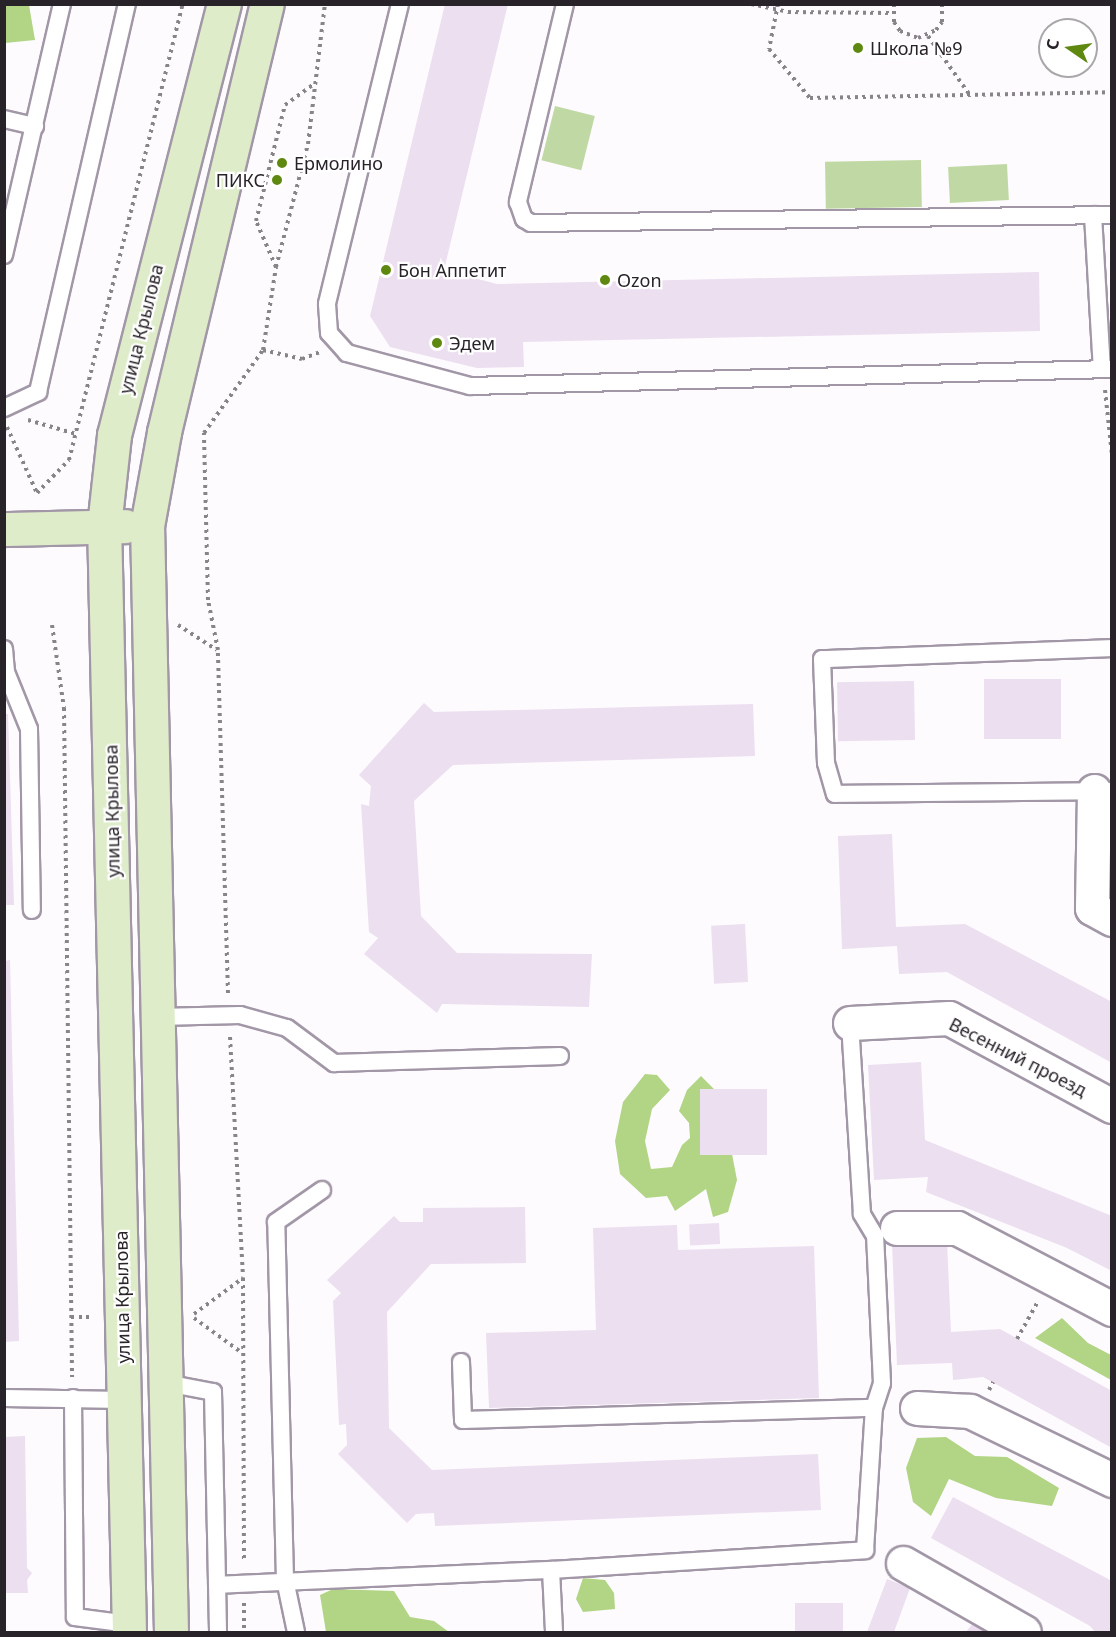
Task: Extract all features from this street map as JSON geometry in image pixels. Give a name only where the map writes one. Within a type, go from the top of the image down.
[{"type":"main road","name":"улица Крылова","points":[[129,1628],[104,526],[114,435],[224,4]]},
{"type":"main road","points":[[171,1632],[147,526],[164,432],[267,4]]},
{"type":"main road","points":[[4,529],[147,526]]},
{"type":"street","points":[[1102,791],[1092,908],[1112,919]]},
{"type":"street","name":"Весенний проезд","points":[[850,1023],[949,1018],[1112,1106]]},
{"type":"street","points":[[897,1228],[957,1228],[1112,1309]]},
{"type":"street","points":[[917,1408],[970,1411],[1112,1480]]},
{"type":"street","points":[[903,1563],[1024,1632]]},
{"type":"lane","points":[[4,255],[62,4]]},
{"type":"lane","points":[[4,408],[38,392],[127,4]]},
{"type":"lane","points":[[400,4],[327,304],[329,333],[347,353],[470,386],[1107,369],[1093,215]]},
{"type":"lane","points":[[565,4],[518,202],[524,219],[531,223],[1112,215]]},
{"type":"lane","points":[[4,119],[35,126]]},
{"type":"lane","points":[[1102,791],[835,794],[826,763],[822,659],[1112,648]]},
{"type":"lane","points":[[4,649],[6,672],[29,729],[32,910]]},
{"type":"lane","points":[[158,1017],[249,1017],[287,1028],[334,1063],[560,1056]]},
{"type":"lane","points":[[217,1585],[285,1580],[550,1570],[865,1550],[874,1408],[882,1383],[875,1236],[862,1214],[850,1023]]},
{"type":"lane","points":[[296,1632],[285,1580],[276,1222],[322,1190]]},
{"type":"lane","points":[[461,1362],[463,1420],[874,1408]]},
{"type":"lane","points":[[166,1383],[213,1392],[218,1632]]},
{"type":"lane","points":[[4,1398],[124,1400]]},
{"type":"lane","points":[[73,1398],[75,1617],[129,1628]]},
{"type":"lane","points":[[550,1570],[554,1632]]},
{"type":"path","points":[[4,421],[37,493],[69,460],[183,4]]},
{"type":"path","points":[[204,433],[263,350],[276,267],[308,144],[325,4]]},
{"type":"path","points":[[751,4],[777,10],[892,13]]},
{"type":"path","points":[[778,4],[769,49],[810,98],[1112,92]]},
{"type":"path","points":[[894,4],[892,13],[894,22],[908,36],[928,36],[942,22],[942,4]]},
{"type":"path","points":[[928,36],[969,94]]},
{"type":"path","points":[[276,267],[256,220],[285,105],[315,83]]},
{"type":"path","points":[[263,350],[302,359]]},
{"type":"path","points":[[1107,369],[1112,455]]},
{"type":"path","points":[[22,418],[76,434]]},
{"type":"path","points":[[173,622],[218,650]]},
{"type":"path","points":[[52,625],[64,708],[73,1398]]},
{"type":"path","points":[[241,1353],[190,1316],[243,1278]]},
{"type":"path","points":[[1017,1339],[1052,1278]]},
{"type":"green space","points":[[5,4],[29,5],[35,40],[5,43]]},
{"type":"green space","points":[[555,106],[595,116],[581,170],[541,160]]},
{"type":"green space","points":[[921,160],[922,207],[826,209],[825,162]]},
{"type":"green space","points":[[1007,164],[1009,200],[950,203],[948,167]]},
{"type":"green space","points":[[645,1074],[657,1075],[670,1090],[652,1109],[645,1141],[651,1169],[672,1167],[682,1145],[690,1138],[689,1123],[679,1111],[687,1090],[701,1076],[714,1089],[700,1090],[700,1154],[732,1154],[737,1180],[728,1212],[713,1217],[706,1189],[675,1211],[667,1196],[646,1198],[620,1174],[615,1141],[623,1102]]},
{"type":"green space","points":[[1062,1318],[1088,1343],[1111,1355],[1111,1380],[1035,1338]]},
{"type":"green space","points":[[946,1437],[975,1456],[1007,1457],[1059,1488],[1052,1506],[996,1498],[949,1479],[931,1516],[913,1502],[906,1468],[917,1438]]},
{"type":"green space","points":[[583,1578],[605,1580],[614,1593],[615,1609],[583,1612],[576,1599]]},
{"type":"green space","points":[[333,1589],[394,1591],[410,1617],[434,1621],[449,1632],[326,1632],[320,1595]]},
{"type":"building","points":[[445,4],[508,4],[444,270],[497,284],[1039,272],[1040,331],[523,342],[524,367],[477,368],[390,347],[370,316]]},
{"type":"building","points":[[984,679],[1061,679],[1061,739],[984,739]]},
{"type":"building","points":[[914,681],[915,740],[838,741],[837,682]]},
{"type":"building","points":[[424,703],[434,712],[753,704],[755,756],[453,765],[414,801],[421,916],[457,953],[592,954],[589,1007],[442,1004],[437,1013],[364,954],[378,938],[369,932],[361,804],[369,806],[371,786],[359,775]]},
{"type":"building","points":[[4,714],[8,714],[14,905],[4,905]]},
{"type":"building","points":[[892,834],[896,927],[965,924],[1112,1002],[1112,1063],[947,972],[899,974],[897,946],[842,949],[838,836]]},
{"type":"building","points":[[745,924],[748,982],[714,984],[711,926]]},
{"type":"building","points":[[10,960],[19,1341],[4,1342],[4,961]]},
{"type":"building","points":[[921,1062],[925,1140],[1112,1216],[1112,1271],[1067,1248],[926,1192],[928,1177],[874,1180],[868,1065]]},
{"type":"building","points":[[700,1089],[767,1089],[767,1155],[700,1155]]},
{"type":"building","points":[[525,1207],[526,1263],[431,1264],[387,1312],[389,1428],[432,1470],[818,1454],[821,1510],[435,1526],[434,1513],[416,1514],[407,1523],[338,1454],[347,1445],[346,1424],[339,1425],[333,1301],[341,1293],[327,1280],[394,1216],[400,1222],[423,1222],[423,1208]]},
{"type":"building","points":[[719,1223],[720,1244],[690,1246],[689,1225]]},
{"type":"building","points":[[677,1225],[678,1250],[814,1246],[819,1398],[489,1408],[486,1333],[596,1330],[593,1228]]},
{"type":"building","points":[[947,1242],[951,1332],[1000,1329],[1112,1391],[1112,1448],[983,1377],[953,1380],[952,1363],[897,1365],[892,1244]]},
{"type":"building","points":[[25,1436],[27,1568],[32,1573],[27,1580],[28,1593],[4,1593],[4,1437]]},
{"type":"building","points":[[953,1497],[1112,1581],[1112,1632],[1095,1632],[1090,1626],[931,1538]]},
{"type":"building","points":[[887,1579],[910,1588],[894,1632],[867,1632]]},
{"type":"building","points":[[795,1603],[843,1603],[843,1632],[795,1632]]},
{"type":"building","points":[[973,1623],[986,1632],[966,1632]]},
{"type":"place","name":"Школа №9","points":[[858,48]]},
{"type":"place","name":"Ермолино","points":[[282,163]]},
{"type":"place","name":"ПИКС","points":[[277,180]]},
{"type":"place","name":"Бон Аппетит","points":[[386,270]]},
{"type":"place","name":"Ozon","points":[[605,280]]},
{"type":"place","name":"Эдем","points":[[437,343]]}]
